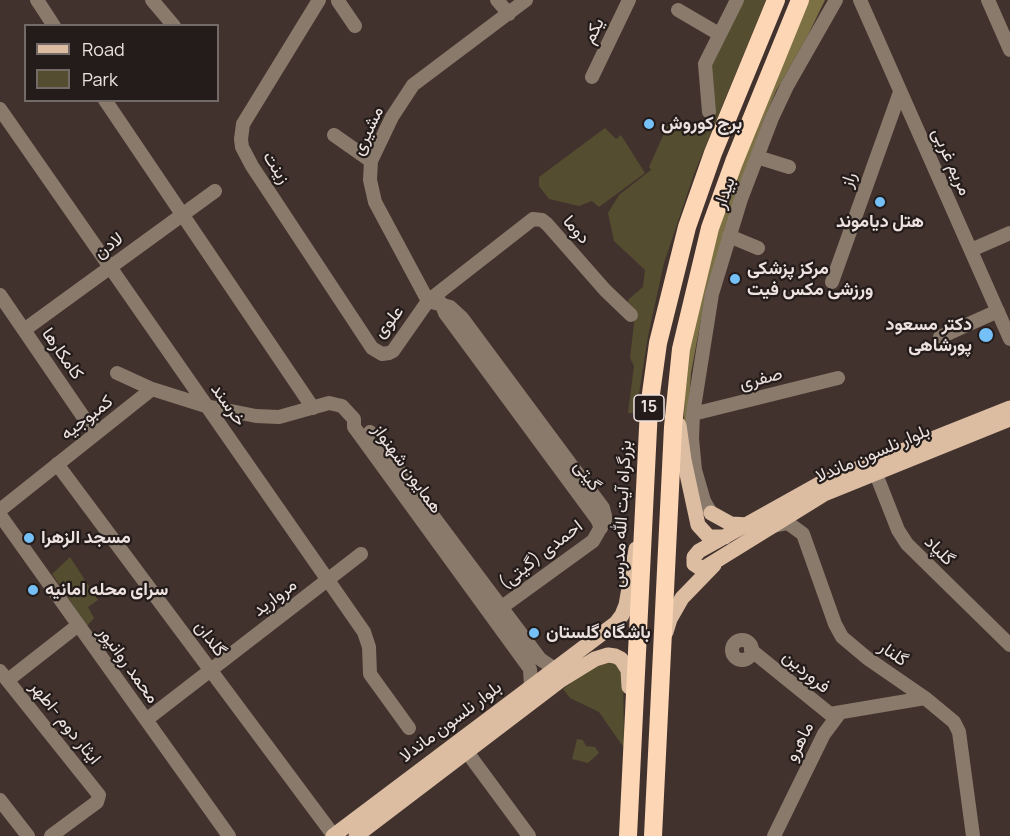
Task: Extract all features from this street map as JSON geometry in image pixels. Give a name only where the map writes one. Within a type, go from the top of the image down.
[{"type":"highway","name":"بزرگراه آیت الله مدرس","points":[[628,836],[649,408],[658,343],[687,227],[713,153],[776,0]]},
{"type":"highway","name":"15","points":[[653,836],[673,427],[681,349],[710,228],[734,162],[800,0]]},
{"type":"main road","points":[[677,380],[682,450],[704,516],[699,527],[709,537],[725,537]]},
{"type":"main road","name":"بلوار نلسون ماندلا","points":[[1010,408],[874,468],[824,494],[702,568],[697,567],[694,562],[694,556],[699,551],[819,484],[874,468],[1010,419]]},
{"type":"main road","points":[[704,516],[737,526],[749,525]]},
{"type":"main road","name":"بلوار نلسون ماندلا","points":[[334,836],[616,623],[626,605],[636,544],[642,526]]},
{"type":"main road","points":[[662,650],[668,624],[682,598],[725,555]]},
{"type":"main road","points":[[593,640],[601,637],[609,640],[612,649],[607,655]]},
{"type":"main road","name":"بلوار نلسون ماندلا","points":[[356,836],[580,667],[607,655]]},
{"type":"main road","points":[[607,655],[621,659],[628,670],[633,726]]},
{"type":"street","points":[[37,0],[53,24]]},
{"type":"street","points":[[152,0],[172,24]]},
{"type":"street","name":"زینت","points":[[319,0],[243,124],[242,147],[252,166],[372,348]]},
{"type":"street","points":[[335,0],[355,26]]},
{"type":"street","points":[[497,0],[508,15]]},
{"type":"street","name":"مشیری","points":[[435,302],[375,201],[370,180],[371,161],[392,117],[413,85],[526,0]]},
{"type":"street","name":"یکم","points":[[592,77],[629,0]]},
{"type":"street","points":[[708,112],[705,64],[737,0]]},
{"type":"street","name":"بیدار","points":[[693,414],[689,393],[703,314],[737,196],[764,123],[778,93],[829,0]]},
{"type":"street","name":"بیدار","points":[[704,516],[704,501],[695,470],[692,445],[693,414],[710,304],[729,236],[757,157],[787,86],[836,0]]},
{"type":"street","name":"مریم غربی","points":[[860,0],[1010,339]]},
{"type":"street","points":[[988,0],[1010,50]]},
{"type":"street","points":[[678,10],[719,34]]},
{"type":"street","name":"راز","points":[[832,282],[900,92]]},
{"type":"street","points":[[106,102],[313,408],[279,417],[265,417],[206,406],[152,390],[117,373]]},
{"type":"street","name":"خرسند","points":[[0,109],[364,632],[369,647],[370,674],[409,728]]},
{"type":"street","points":[[334,135],[371,161]]},
{"type":"street","points":[[757,157],[789,167]]},
{"type":"street","name":"لادن","points":[[24,330],[216,191]]},
{"type":"street","name":"دوما","points":[[435,302],[530,221],[538,219],[547,224],[605,290],[631,315]]},
{"type":"street","points":[[971,250],[1010,233]]},
{"type":"street","points":[[729,236],[758,248]]},
{"type":"street","name":"کامکارها","points":[[0,295],[95,434]]},
{"type":"street","name":"علوی","points":[[372,348],[381,354],[393,351],[435,302]]},
{"type":"street","name":"گیتی","points":[[435,302],[454,309],[462,318],[603,508],[605,520],[600,528]]},
{"type":"street","points":[[940,337],[998,311]]},
{"type":"street","name":"صفری","points":[[693,414],[838,378]]},
{"type":"street","name":"کمبوجیه","points":[[0,510],[152,390]]},
{"type":"street","name":"همایون شهنواز","points":[[313,408],[325,404],[342,406],[356,422],[496,612],[530,669],[531,686]]},
{"type":"street","name":"گلدان","points":[[57,464],[334,836]]},
{"type":"street","name":"گلپاد","points":[[874,468],[898,531],[907,544],[1010,645]]},
{"type":"street","name":"گلنار","points":[[766,530],[788,523],[803,534],[835,624],[842,637],[867,658],[950,717],[958,732],[973,836]]},
{"type":"street","name":"محمد روانپور","points":[[2,524],[229,836]]},
{"type":"street","name":"احمدی (گیتی)","points":[[496,612],[592,541],[600,528]]},
{"type":"street","name":"مروارید","points":[[146,720],[361,554]]},
{"type":"street","name":"همایون شهنواز","points":[[496,612],[540,659],[555,669]]},
{"type":"street","points":[[4,675],[77,626]]},
{"type":"street","name":"فروردین","points":[[752,650],[827,713],[839,714]]},
{"type":"street","name":"ایثار دوم -اطهر","points":[[4,675],[96,792],[99,799],[51,836]]},
{"type":"street","name":"ماهرو","points":[[776,832],[824,734],[839,714],[925,698]]},
{"type":"street","points":[[467,752],[529,836]]},
{"type":"street","points":[[0,800],[28,836]]},
{"type":"street","points":[[776,832],[791,836]]},
{"type":"green space","points":[[741,0],[766,0],[694,174],[664,263],[648,336],[636,413],[628,413],[634,366],[630,358],[635,314],[625,306],[629,299],[643,287],[645,270],[614,241],[608,213],[619,195],[651,170],[649,167],[670,120],[691,129],[711,122],[712,61]]},
{"type":"green space","points":[[605,128],[616,139],[621,135],[645,173],[599,207],[592,201],[579,206],[549,199],[539,186],[539,177]]},
{"type":"green space","points":[[70,557],[98,600],[88,607],[94,618],[87,626],[52,574]]},
{"type":"green space","points":[[610,660],[623,669],[624,748],[599,712],[570,698],[563,689],[601,661]]},
{"type":"green space","points":[[577,739],[583,740],[586,746],[595,747],[599,753],[588,763],[572,759]]},
{"type":"shaded area","points":[[805,0],[825,0],[776,91],[763,122],[707,287],[691,373],[686,441],[683,441],[686,362],[713,234]]},
{"type":"place","name":"برج کوروش","points":[[649,124]]},
{"type":"place","name":"هتل دیاموند","points":[[880,202]]},
{"type":"place","name":"مرکز پزشکی ورزشی مکس فیت","points":[[735,279]]},
{"type":"place","name":"دکتر مسعود پورشاهی","points":[[986,335]]},
{"type":"place","name":"مسجد الزهرا","points":[[29,538]]},
{"type":"place","name":"سرای محله امانیه","points":[[33,590]]},
{"type":"place","name":"باشگاه گلستان","points":[[534,633]]}]
